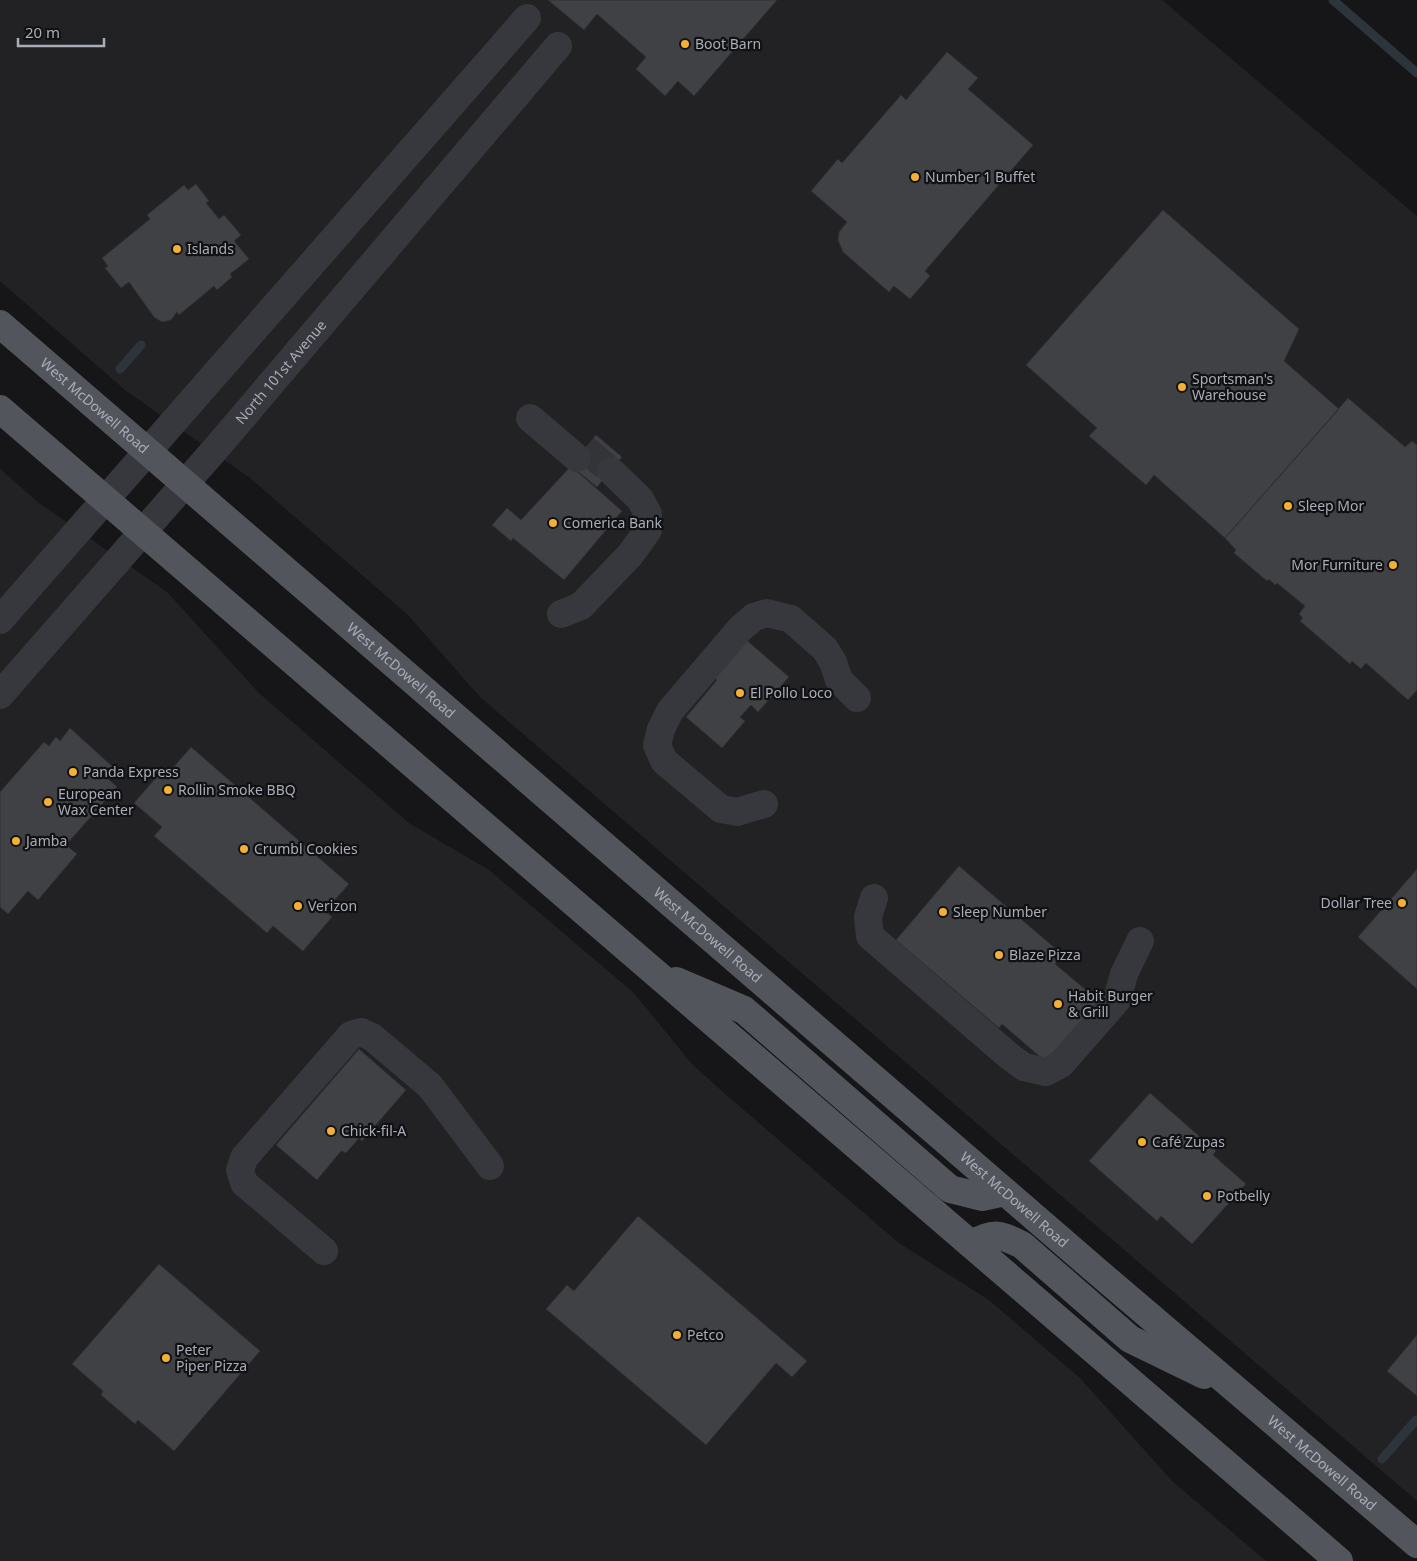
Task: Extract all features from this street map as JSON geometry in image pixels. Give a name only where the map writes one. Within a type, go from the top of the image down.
[{"type":"main road","name":"West McDowell Road","points":[[0,324],[1417,1544]]},
{"type":"main road","points":[[0,409],[1339,1561]]},
{"type":"main road","points":[[654,972],[744,1010],[950,1189],[982,1197],[1006,1192]]},
{"type":"main road","points":[[970,1244],[991,1234],[1004,1236],[1022,1245],[1130,1339],[1241,1393]]},
{"type":"lane","points":[[0,620],[527,18]]},
{"type":"lane","name":"North 101st Avenue","points":[[0,695],[143,532],[558,46]]},
{"type":"lane","points":[[534,414],[581,454]]},
{"type":"lane","points":[[558,611],[581,606],[630,555],[648,530],[648,514],[640,499],[606,476]]},
{"type":"lane","points":[[764,804],[737,812],[721,809],[664,761],[657,745],[670,711],[740,629],[754,617],[767,613],[792,620],[825,649],[834,662],[839,680],[857,698]]},
{"type":"lane","points":[[874,898],[868,917],[870,936],[1009,1056],[1024,1067],[1046,1072],[1061,1064],[1117,1000],[1124,974],[1140,941]]},
{"type":"lane","points":[[324,1251],[244,1183],[240,1170],[244,1158],[351,1035],[361,1032],[372,1037],[430,1086],[490,1166]]},
{"type":"shaded area","points":[[0,0],[1162,0],[1417,216],[1417,1501],[480,697],[408,615],[250,478],[125,390],[0,281]]},
{"type":"shaded area","points":[[0,469],[39,503],[167,592],[259,693],[409,823],[489,870],[634,993],[692,1064],[723,1092],[899,1243],[989,1300],[1080,1378],[1172,1481],[1266,1561],[0,1561]]},
{"type":"building","name":"Boot Barn","points":[[548,0],[777,0],[694,96],[678,81],[665,96],[636,69],[646,57],[597,14],[584,30]]},
{"type":"building","name":"Number 1 Buffet","points":[[947,52],[978,78],[968,89],[1033,145],[925,271],[930,276],[910,299],[894,286],[889,292],[843,252],[838,240],[839,232],[847,222],[811,191],[838,159],[842,163],[901,95],[906,100]]},
{"type":"building","name":"Islands","points":[[196,184],[209,201],[206,203],[219,219],[224,215],[241,235],[234,241],[249,259],[230,274],[232,277],[217,290],[214,286],[179,315],[177,312],[171,320],[162,322],[154,317],[129,282],[121,288],[105,268],[108,266],[102,258],[150,219],[147,215],[184,185],[188,190]]},
{"type":"building","name":"Sportsman's Warehouse","points":[[1163,210],[1299,329],[1284,361],[1339,409],[1225,538],[1154,475],[1146,485],[1089,436],[1097,428],[1026,365]]},
{"type":"building","points":[[1348,398],[1405,447],[1412,441],[1417,445],[1417,690],[1408,700],[1366,663],[1361,669],[1352,661],[1350,664],[1300,621],[1303,618],[1299,614],[1305,606],[1277,583],[1275,585],[1269,579],[1267,581],[1234,553],[1236,550],[1225,538]]},
{"type":"building","points":[[596,435],[622,457],[597,487],[571,466]]},
{"type":"building","name":"Comerica Bank","points":[[571,466],[622,511],[564,580],[513,538],[511,541],[492,525],[507,508],[521,520]]},
{"type":"building","name":"El Pollo Loco","points":[[744,638],[789,677],[758,712],[751,705],[740,717],[745,721],[722,748],[686,717],[717,680],[712,675]]},
{"type":"building","points":[[70,728],[113,767],[105,776],[117,787],[66,845],[77,854],[38,900],[28,891],[8,914],[0,907],[0,792],[44,742],[49,746],[56,737],[60,741]]},
{"type":"building","points":[[191,747],[349,884],[325,911],[332,917],[303,951],[273,926],[267,933],[154,836],[162,827],[134,803],[161,772],[166,776]]},
{"type":"building","points":[[959,866],[1063,955],[1055,964],[1099,1001],[1046,1062],[1002,1024],[999,1028],[896,940]]},
{"type":"building","name":"Dollar Tree","points":[[1417,869],[1417,989],[1358,937]]},
{"type":"building","points":[[359,1049],[406,1090],[362,1141],[359,1138],[346,1153],[341,1151],[317,1180],[276,1145]]},
{"type":"building","points":[[1150,1093],[1216,1151],[1213,1155],[1246,1184],[1192,1244],[1161,1216],[1157,1221],[1089,1161]]},
{"type":"building","name":"Petco","points":[[638,1216],[807,1361],[792,1377],[776,1363],[706,1445],[546,1309],[567,1285],[574,1291]]},
{"type":"building","name":"Peter Piper Pizza","points":[[159,1264],[260,1351],[174,1451],[138,1420],[135,1424],[101,1395],[103,1391],[72,1364]]},
{"type":"building","points":[[1417,1335],[1417,1396],[1387,1371]]},
{"type":"waterway","points":[[1333,0],[1417,73]]},
{"type":"waterway","points":[[120,369],[141,345]]},
{"type":"waterway","points":[[1382,1459],[1416,1420]]},
{"type":"tunnel","points":[[585,449],[611,471]]},
{"type":"place","name":"Boot Barn","points":[[685,44]]},
{"type":"place","name":"Number 1 Buffet","points":[[915,177]]},
{"type":"place","name":"Islands","points":[[177,249]]},
{"type":"place","name":"Sportsman's Warehouse","points":[[1182,387]]},
{"type":"place","name":"Sleep Mor","points":[[1288,506]]},
{"type":"place","name":"Comerica Bank","points":[[553,523]]},
{"type":"place","name":"Mor Furniture","points":[[1393,565]]},
{"type":"place","name":"El Pollo Loco","points":[[740,693]]},
{"type":"place","name":"Panda Express","points":[[73,772]]},
{"type":"place","name":"Rollin Smoke BBQ","points":[[168,790]]},
{"type":"place","name":"European Wax Center","points":[[48,802]]},
{"type":"place","name":"Jamba","points":[[16,841]]},
{"type":"place","name":"Crumbl Cookies","points":[[244,849]]},
{"type":"place","name":"Dollar Tree","points":[[1402,903]]},
{"type":"place","name":"Verizon","points":[[298,906]]},
{"type":"place","name":"Sleep Number","points":[[943,912]]},
{"type":"place","name":"Blaze Pizza","points":[[999,955]]},
{"type":"place","name":"Habit Burger & Grill","points":[[1058,1004]]},
{"type":"place","name":"Chick-fil-A","points":[[331,1131]]},
{"type":"place","name":"Café Zupas","points":[[1142,1142]]},
{"type":"place","name":"Potbelly","points":[[1207,1196]]},
{"type":"place","name":"Petco","points":[[677,1335]]},
{"type":"place","name":"Peter Piper Pizza","points":[[166,1358]]}]
